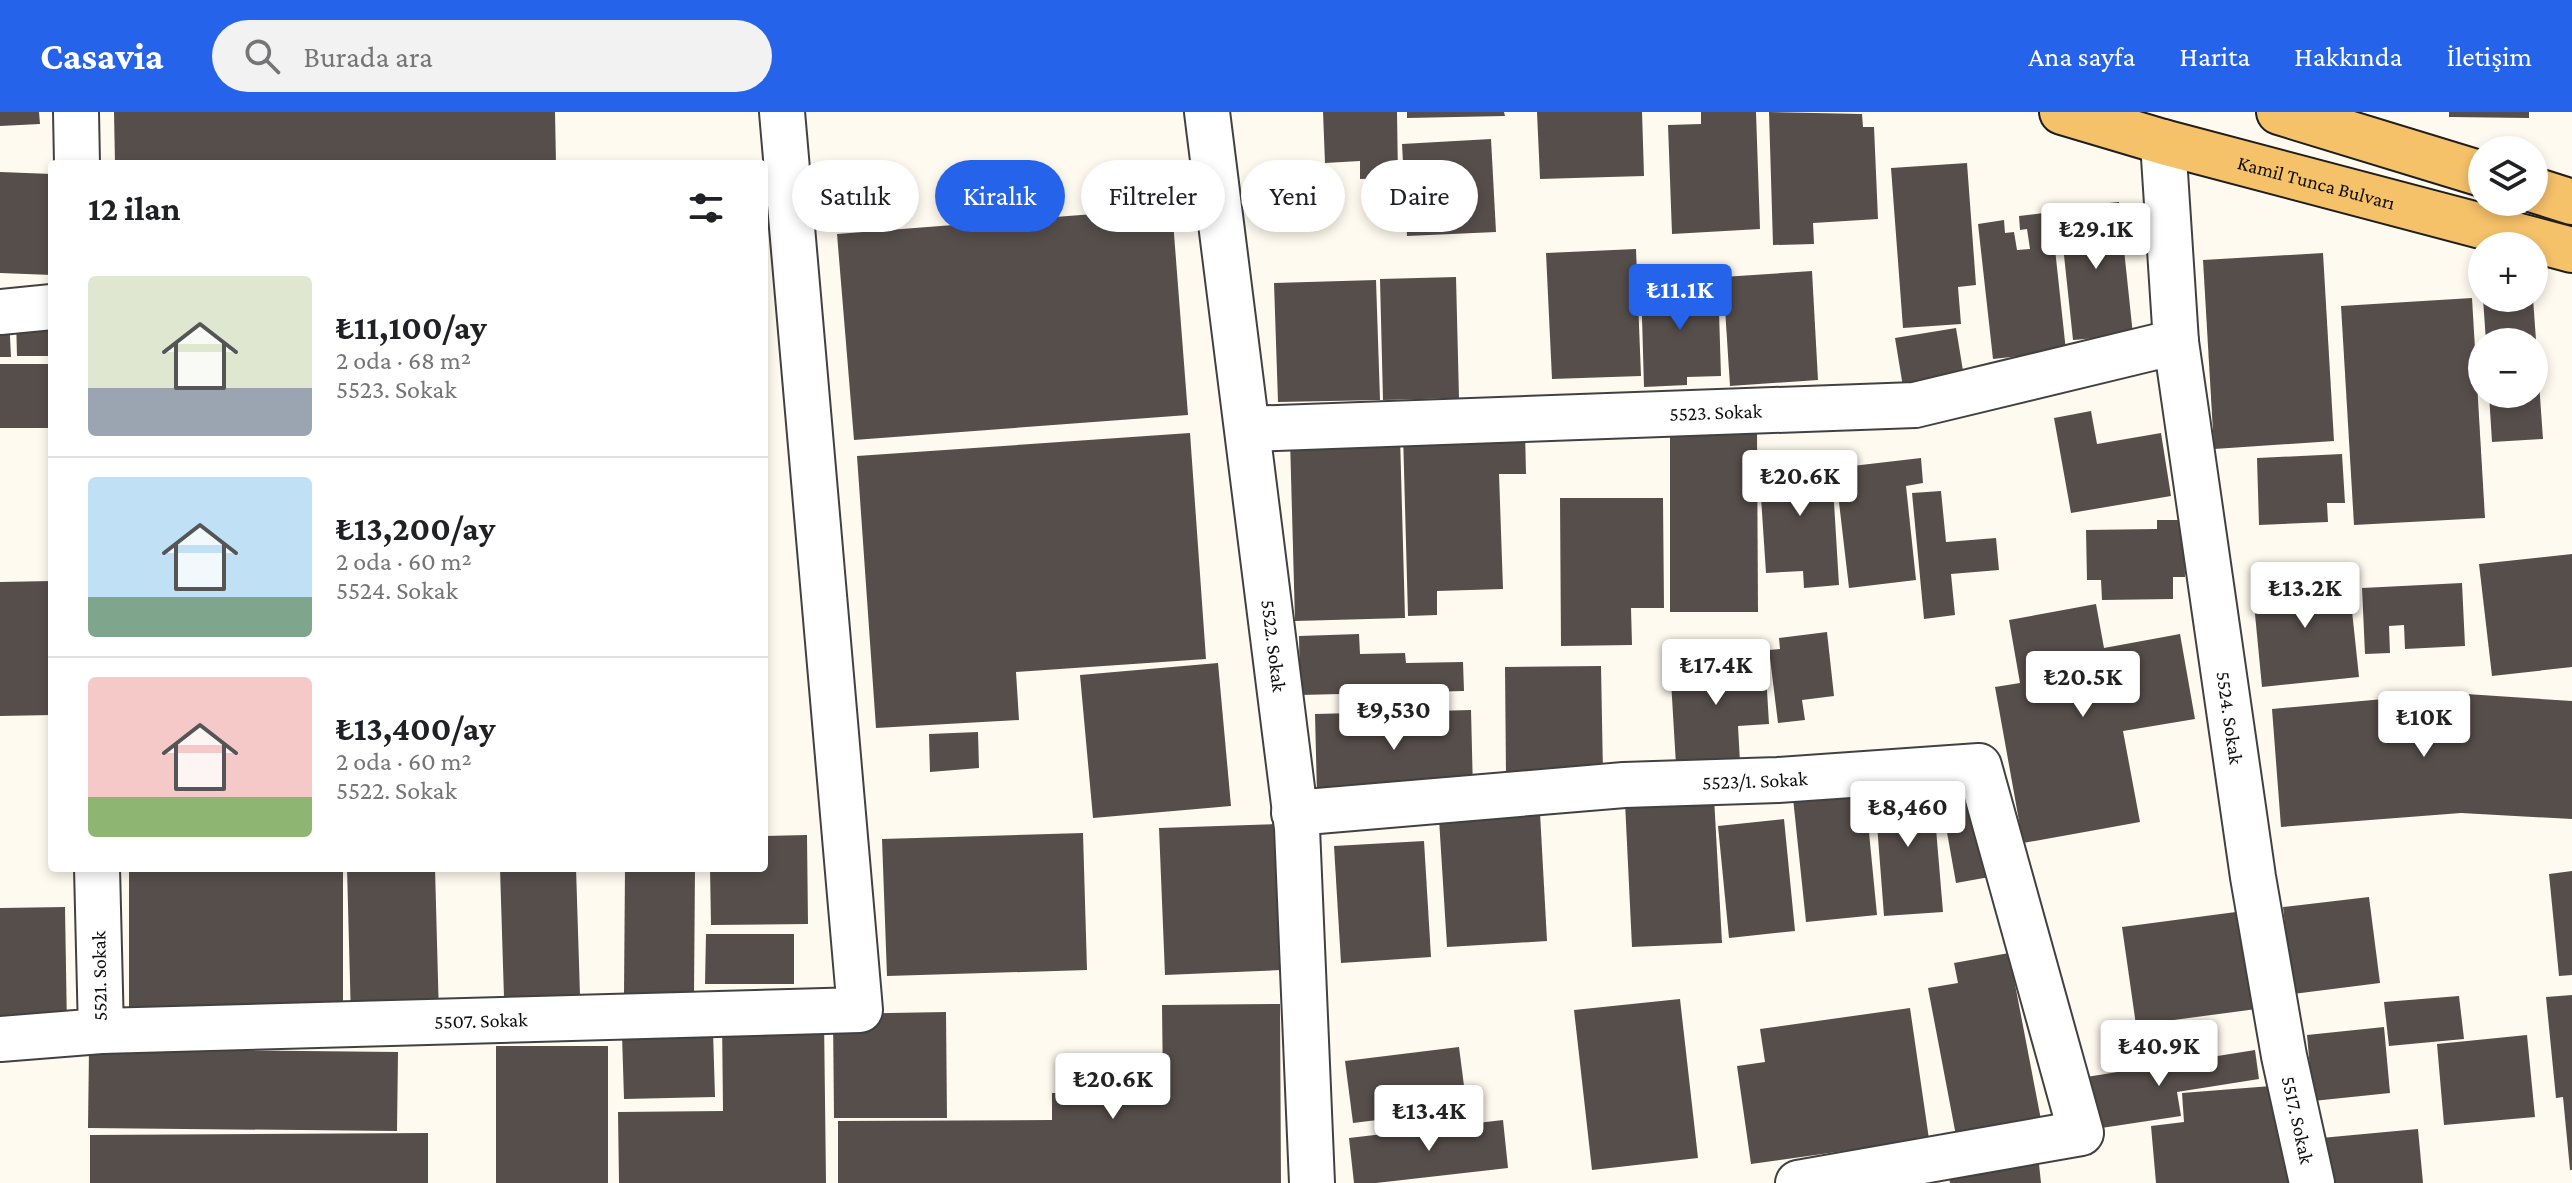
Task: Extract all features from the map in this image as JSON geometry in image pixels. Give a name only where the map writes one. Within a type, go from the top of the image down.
[{"type":"main road","name":"Kamil Tunca Bulvarı","points":[[2062,112],[2163,142],[2572,250]]},
{"type":"main road","points":[[2279,112],[2468,170]]},
{"type":"main road","points":[[2548,194],[2572,202]]},
{"type":"street","points":[[76,112],[77,160]]},
{"type":"street","name":"5507. Sokak","points":[[101,1031],[860,1010],[782,112]]},
{"type":"street","name":"5522. Sokak","points":[[1207,112],[1294,813],[1312,1183]]},
{"type":"street","name":"5524. Sokak","points":[[2163,142],[2176,342],[2251,861],[2284,1056]]},
{"type":"street","points":[[0,312],[48,307]]},
{"type":"street","name":"5523. Sokak","points":[[1248,429],[1915,405],[2176,342]]},
{"type":"street","name":"5523/1. Sokak","points":[[1294,813],[1624,785],[1778,780],[1979,766],[2081,1133],[1801,1183]]},
{"type":"street","name":"5521. Sokak","points":[[0,1039],[101,1031],[97,872]]},
{"type":"street","name":"5517. Sokak","points":[[2284,1056],[2312,1183]]},
{"type":"building","points":[[0,112],[39,112],[40,124],[0,126]]},
{"type":"building","points":[[114,112],[555,112],[556,160],[115,160]]},
{"type":"building","points":[[1323,112],[1397,112],[1398,160],[1361,160],[1360,179],[1360,161],[1325,160]]},
{"type":"building","points":[[1407,112],[1504,112],[1505,116],[1407,118]]},
{"type":"building","points":[[1537,112],[1642,112],[1644,176],[1540,179]]},
{"type":"building","points":[[1701,112],[1756,112],[1760,229],[1672,234],[1668,125],[1701,124]]},
{"type":"building","points":[[1769,112],[1862,114],[1863,127],[1874,127],[1878,219],[1813,223],[1814,244],[1773,245]]},
{"type":"building","points":[[2449,112],[2529,112],[2529,118],[2449,117]]},
{"type":"building","points":[[1491,139],[1496,232],[1407,236],[1407,232],[1478,232],[1478,160],[1403,160],[1402,144]]},
{"type":"building","points":[[1967,163],[1976,285],[1958,287],[1961,324],[1903,328],[1891,168]]},
{"type":"building","points":[[0,172],[48,174],[48,275],[0,273]]},
{"type":"building","points":[[2119,202],[2133,335],[2073,340],[2059,208]]},
{"type":"building","points":[[2051,212],[2066,351],[1993,359],[1978,224],[2004,220],[2005,233],[2014,232],[2017,250],[2030,249],[2027,229],[2020,230],[2019,216]]},
{"type":"building","points":[[1081,215],[1081,232],[1174,232],[1188,415],[854,440],[837,234],[919,232],[919,228],[935,226],[935,232],[1065,232],[1065,216]]},
{"type":"building","points":[[1636,249],[1641,376],[1552,379],[1546,253]]},
{"type":"building","points":[[2323,253],[2334,441],[2214,449],[2203,260]]},
{"type":"building","points":[[1812,271],[1818,380],[1730,386],[1723,277]]},
{"type":"building","points":[[1456,277],[1459,398],[1383,400],[1380,279]]},
{"type":"building","points":[[1376,280],[1380,400],[1278,402],[1274,283]]},
{"type":"building","points":[[1718,280],[1721,376],[1687,377],[1687,385],[1644,387],[1641,283]]},
{"type":"building","points":[[2468,298],[2468,312],[2473,312],[2474,328],[2468,328],[2468,408],[2478,408],[2485,518],[2354,525],[2341,306]]},
{"type":"building","points":[[2484,312],[2534,312],[2535,328],[2485,328]]},
{"type":"building","points":[[0,317],[9,317],[11,357],[0,357]]},
{"type":"building","points":[[48,318],[48,356],[17,356],[16,319]]},
{"type":"building","points":[[1956,328],[1964,377],[1903,387],[1895,338]]},
{"type":"building","points":[[0,364],[48,364],[48,428],[0,428]]},
{"type":"building","points":[[2490,408],[2541,408],[2543,439],[2492,442]]},
{"type":"building","points":[[2091,411],[2097,444],[2161,433],[2171,496],[2071,513],[2054,418]]},
{"type":"building","points":[[1525,430],[1526,474],[1499,474],[1503,589],[1437,591],[1437,615],[1408,616],[1403,433]]},
{"type":"building","points":[[1757,431],[1758,612],[1670,612],[1670,432]]},
{"type":"building","points":[[1190,433],[1206,659],[1016,672],[1019,720],[876,728],[857,456]]},
{"type":"building","points":[[1400,436],[1405,618],[1295,621],[1290,439]]},
{"type":"building","points":[[1831,453],[1839,585],[1804,588],[1803,571],[1766,573],[1759,467],[1770,467],[1769,458]]},
{"type":"building","points":[[2342,454],[2345,503],[2327,503],[2328,522],[2259,525],[2257,458]]},
{"type":"building","points":[[1921,458],[1923,483],[1906,486],[1916,580],[1849,588],[1835,468]]},
{"type":"building","points":[[1941,491],[1946,542],[1996,538],[1999,570],[1951,574],[1955,615],[1924,619],[1912,493]]},
{"type":"building","points":[[1560,498],[1663,498],[1664,608],[1631,608],[1632,645],[1561,646]]},
{"type":"building","points":[[2157,520],[2184,520],[2185,577],[2173,577],[2173,599],[2102,600],[2101,580],[2087,580],[2086,530],[2157,529]]},
{"type":"building","points":[[2572,554],[2572,667],[2492,676],[2479,564]]},
{"type":"building","points":[[2348,573],[2359,677],[2262,687],[2252,583]]},
{"type":"building","points":[[48,581],[48,715],[0,716],[0,582]]},
{"type":"building","points":[[2462,583],[2465,646],[2405,649],[2404,625],[2389,626],[2390,653],[2365,654],[2362,588]]},
{"type":"building","points":[[2096,604],[2104,648],[2180,634],[2195,719],[2123,731],[2140,822],[2023,843],[1995,687],[2020,683],[2009,620]]},
{"type":"building","points":[[1827,632],[1834,696],[1802,700],[1805,720],[1778,723],[1769,650],[1780,649],[1779,638]]},
{"type":"building","points":[[1359,634],[1360,654],[1405,653],[1406,663],[1463,662],[1464,691],[1300,695],[1299,636]]},
{"type":"building","points":[[1765,657],[1769,724],[1738,726],[1740,762],[1676,765],[1670,664]]},
{"type":"building","points":[[1218,663],[1231,806],[1093,818],[1080,675]]},
{"type":"building","points":[[1601,666],[1603,774],[1506,775],[1505,667]]},
{"type":"building","points":[[2451,693],[2572,701],[2572,819],[2461,813],[2281,827],[2272,709]]},
{"type":"building","points":[[1471,710],[1473,791],[1317,795],[1315,714]]},
{"type":"building","points":[[978,732],[979,768],[930,772],[929,734]]},
{"type":"building","points":[[1932,781],[1943,912],[1884,916],[1874,785]]},
{"type":"building","points":[[1979,786],[1995,876],[1956,883],[1940,793]]},
{"type":"building","points":[[1865,791],[1877,915],[1806,922],[1793,798]]},
{"type":"building","points":[[1714,797],[1722,943],[1632,947],[1625,802]]},
{"type":"building","points":[[1540,813],[1547,941],[1447,947],[1439,819]]},
{"type":"building","points":[[1784,819],[1795,931],[1729,938],[1718,826]]},
{"type":"building","points":[[1276,824],[1281,970],[1165,975],[1159,828]]},
{"type":"building","points":[[1083,833],[1087,970],[887,976],[882,839]]},
{"type":"building","points":[[807,835],[808,924],[711,925],[710,872],[768,872],[768,836]]},
{"type":"building","points":[[1424,841],[1431,957],[1341,963],[1334,846]]},
{"type":"building","points":[[2572,871],[2572,975],[2559,976],[2549,874]]},
{"type":"building","points":[[129,872],[343,872],[343,1009],[129,1009]]},
{"type":"building","points":[[347,872],[435,872],[439,1017],[351,1019]]},
{"type":"building","points":[[500,872],[576,872],[580,996],[504,998]]},
{"type":"building","points":[[625,872],[695,872],[694,993],[624,993]]},
{"type":"building","points":[[2369,897],[2380,983],[2293,994],[2283,907]]},
{"type":"building","points":[[65,907],[67,1029],[0,1030],[0,908]]},
{"type":"building","points":[[2251,910],[2264,1008],[2136,1025],[2122,927]]},
{"type":"building","points":[[706,934],[794,934],[794,984],[705,984]]},
{"type":"building","points":[[2009,953],[2042,1125],[1957,1141],[1928,988],[1958,983],[1954,963]]},
{"type":"building","points":[[2572,995],[2570,1170],[2563,1097],[2556,1098],[2546,997]]},
{"type":"building","points":[[2459,996],[2464,1039],[2389,1046],[2384,1002]]},
{"type":"building","points":[[1680,999],[1698,1158],[1592,1170],[1574,1010]]},
{"type":"building","points":[[1280,1004],[1281,1183],[838,1183],[838,1121],[1052,1120],[1052,1093],[1163,1092],[1162,1005]]},
{"type":"building","points":[[1910,1008],[1929,1139],[1751,1164],[1737,1066],[1765,1062],[1760,1029]]},
{"type":"building","points":[[946,1012],[947,1118],[834,1118],[833,1014]]},
{"type":"building","points":[[824,1018],[826,1183],[619,1183],[618,1112],[723,1111],[722,1019]]},
{"type":"building","points":[[2384,1027],[2390,1093],[2313,1101],[2307,1035]]},
{"type":"building","points":[[713,1031],[715,1097],[624,1099],[622,1035]]},
{"type":"building","points":[[2527,1035],[2535,1117],[2444,1125],[2437,1044]]},
{"type":"building","points":[[496,1046],[608,1046],[608,1183],[496,1183]]},
{"type":"building","points":[[1459,1047],[1467,1109],[1353,1123],[1345,1061]]},
{"type":"building","points":[[89,1049],[398,1052],[397,1131],[88,1128]]},
{"type":"building","points":[[2255,1050],[2259,1079],[2177,1092],[2181,1116],[2088,1130],[2080,1078]]},
{"type":"building","points":[[2284,1085],[2293,1183],[2156,1183],[2151,1126],[2184,1122],[2182,1093]]},
{"type":"building","points":[[1503,1120],[1508,1168],[1354,1183],[1349,1138]]},
{"type":"building","points":[[2418,1129],[2423,1183],[2326,1183],[2321,1138]]},
{"type":"building","points":[[428,1133],[428,1183],[90,1183],[90,1135]]},
{"type":"building","points":[[2039,1164],[2041,1183],[1950,1183],[1949,1177]]}]
